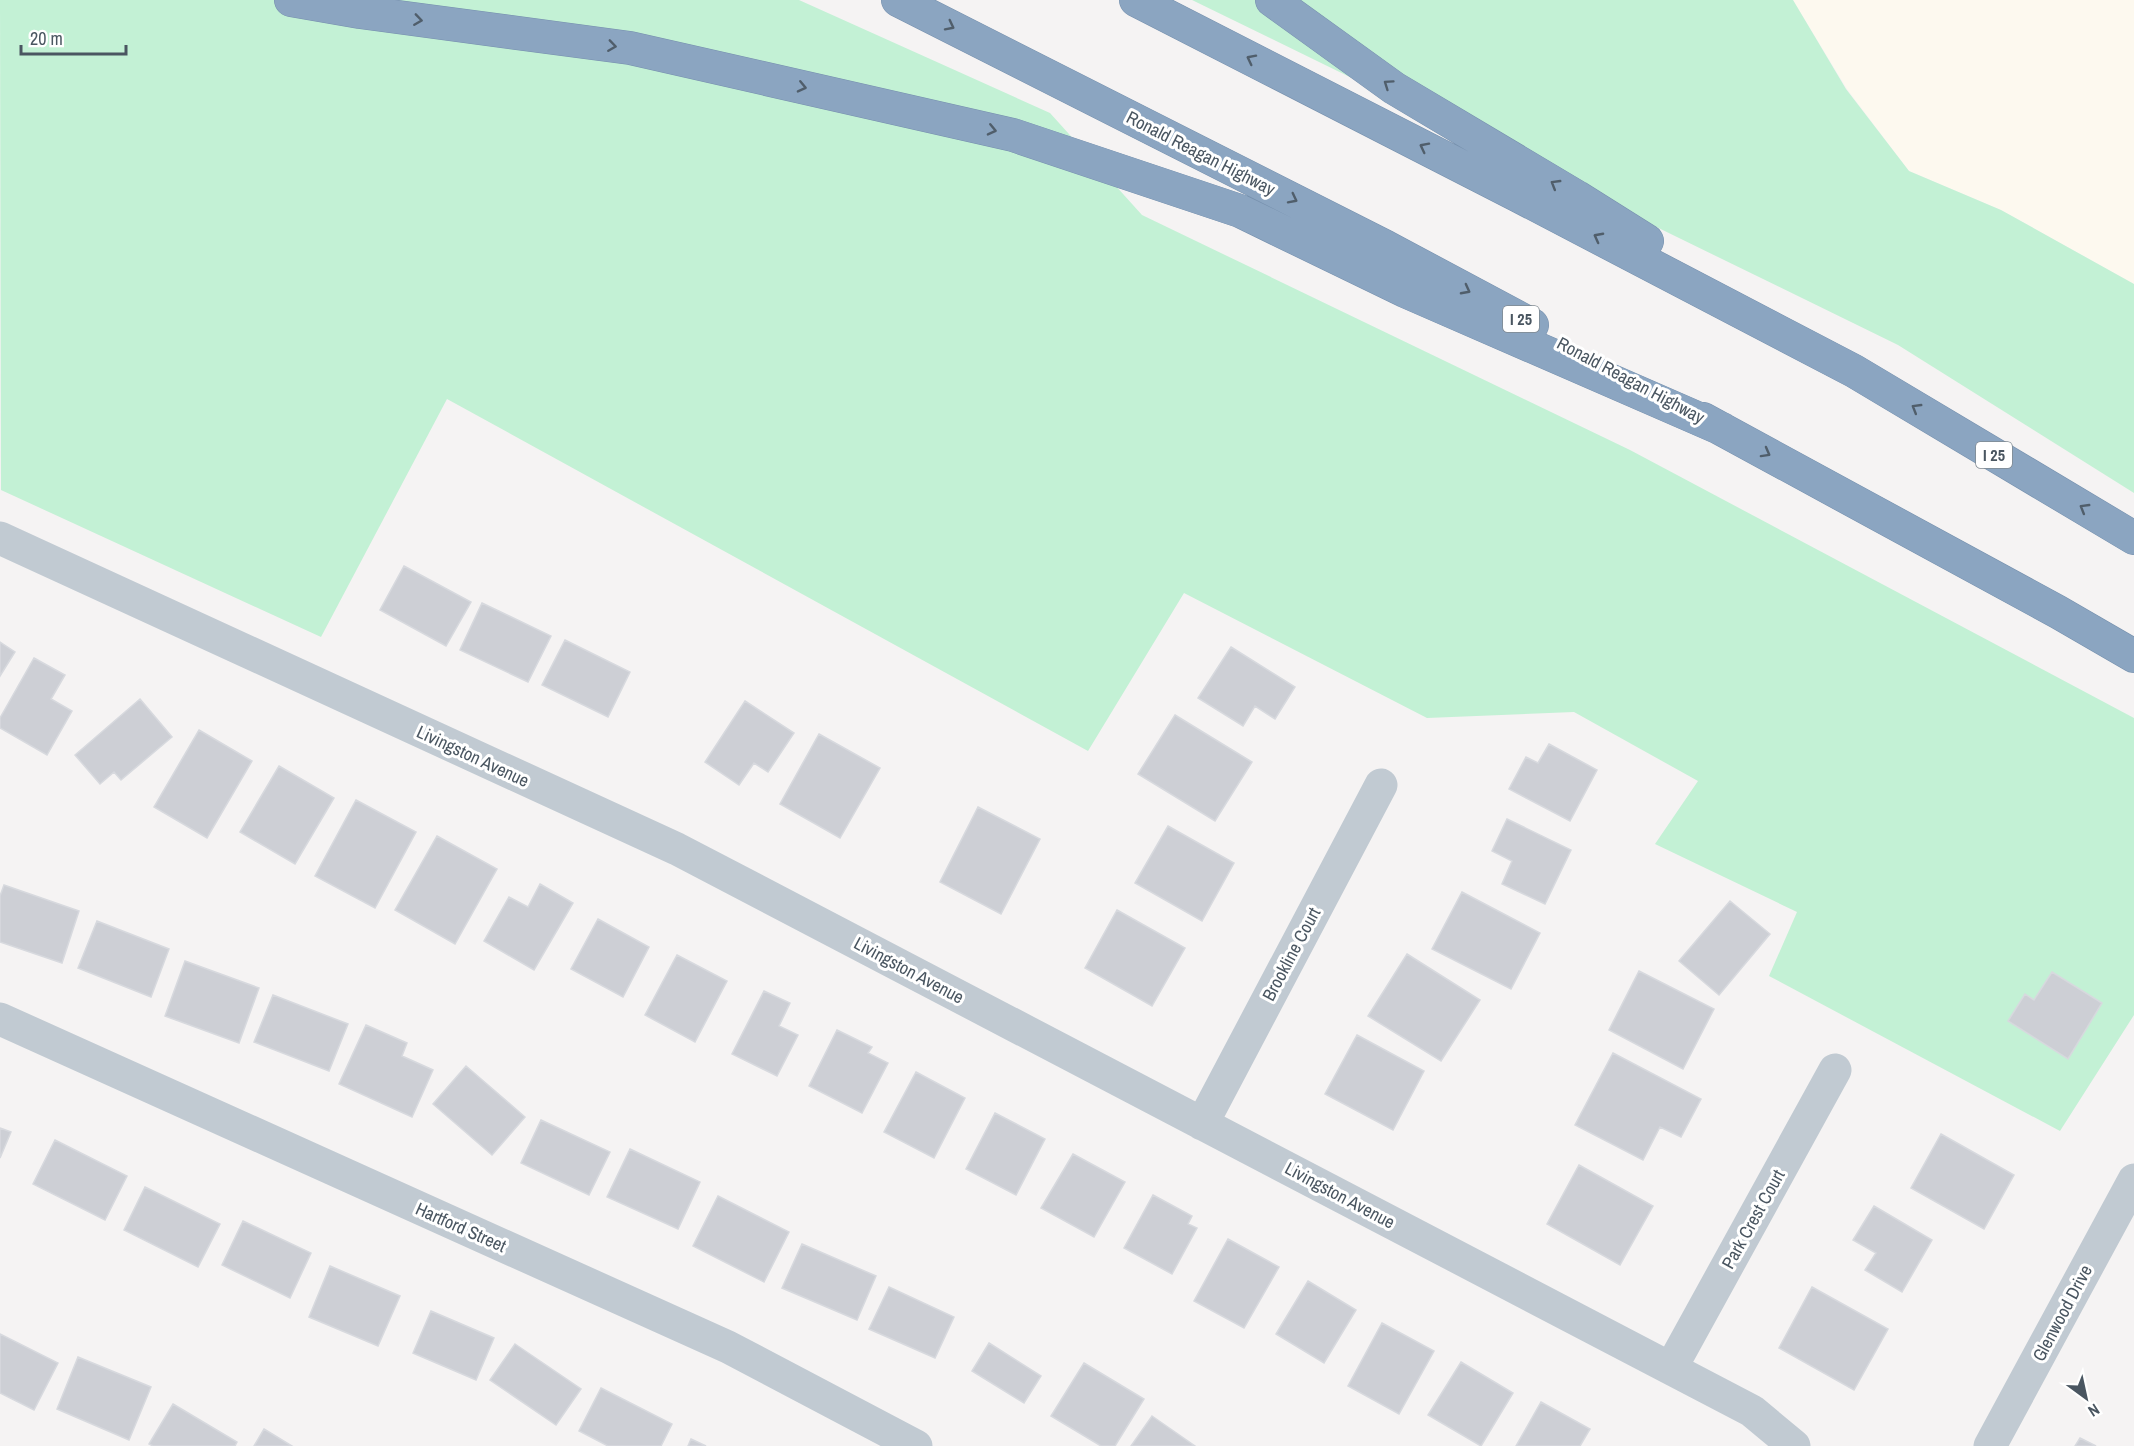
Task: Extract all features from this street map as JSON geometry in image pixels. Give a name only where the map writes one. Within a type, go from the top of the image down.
[{"type":"highway","points":[[291,0],[360,12],[630,48],[1013,135],[1240,211],[1405,291],[1722,429]]},
{"type":"highway","name":"Ronald Reagan Highway","points":[[898,0],[1386,247],[2058,612],[2134,656]]},
{"type":"highway","name":"I 25","points":[[1136,0],[1854,371],[2134,538]]},
{"type":"highway","points":[[1272,0],[1394,88],[1578,197],[1854,371]]},
{"type":"street","name":"Livingston Avenue","points":[[0,538],[677,849],[1752,1410],[1794,1446]]},
{"type":"street","name":"Brookline Court","points":[[1202,1124],[1380,785]]},
{"type":"street","name":"Hartford Street","points":[[0,1019],[728,1347],[916,1446]]},
{"type":"street","name":"Park Crest Court","points":[[1671,1368],[1835,1070]]},
{"type":"street","name":"Glenwood Drive","points":[[1990,1446],[2134,1180]]},
{"type":"shaded area","points":[[1793,0],[2134,0],[2134,284],[2001,210],[1909,171],[1847,89]]},
{"type":"green space","points":[[0,0],[799,0],[1050,113],[1142,215],[1630,450],[2134,718],[2134,1015],[2060,1131],[1769,976],[1797,912],[1655,844],[1698,781],[1574,712],[1427,718],[1184,593],[1088,751],[447,399],[321,637],[1,490]]},
{"type":"green space","points":[[1192,0],[1793,0],[1846,89],[1909,171],[2001,210],[2134,284],[2134,493],[1898,345]]},
{"type":"building","points":[[404,566],[471,602],[446,646],[380,610]]},
{"type":"building","points":[[482,603],[551,636],[528,682],[460,650]]},
{"type":"building","points":[[565,640],[630,672],[608,717],[542,685]]},
{"type":"building","points":[[0,642],[15,652],[0,676]]},
{"type":"building","points":[[1231,647],[1295,687],[1275,719],[1255,706],[1243,726],[1198,698]]},
{"type":"building","points":[[34,658],[65,675],[51,699],[72,711],[47,755],[0,728],[0,718]]},
{"type":"building","points":[[140,699],[172,737],[121,780],[114,772],[100,784],[75,755]]},
{"type":"building","points":[[745,701],[794,733],[768,772],[754,763],[739,785],[705,762]]},
{"type":"building","points":[[1175,715],[1252,762],[1215,821],[1138,774]]},
{"type":"building","points":[[199,730],[252,761],[207,838],[154,807]]},
{"type":"building","points":[[819,734],[880,768],[840,838],[780,804]]},
{"type":"building","points":[[1549,744],[1597,770],[1570,821],[1509,789],[1526,757],[1538,763]]},
{"type":"building","points":[[279,766],[334,798],[295,864],[240,832]]},
{"type":"building","points":[[356,800],[416,832],[375,908],[315,876]]},
{"type":"building","points":[[978,807],[1040,839],[1001,914],[940,882]]},
{"type":"building","points":[[1507,819],[1571,850],[1545,904],[1502,884],[1512,861],[1492,851]]},
{"type":"building","points":[[1168,826],[1234,863],[1202,921],[1135,883]]},
{"type":"building","points":[[437,836],[497,869],[455,944],[395,910]]},
{"type":"building","points":[[540,884],[573,903],[534,970],[484,941],[509,897],[528,907]]},
{"type":"building","points":[[4,885],[79,911],[62,963],[0,942],[0,896]]},
{"type":"building","points":[[1462,892],[1540,933],[1511,989],[1432,949]]},
{"type":"building","points":[[1730,901],[1770,934],[1719,995],[1679,961]]},
{"type":"building","points":[[1117,910],[1185,948],[1152,1006],[1085,968]]},
{"type":"building","points":[[598,919],[649,947],[623,997],[571,969]]},
{"type":"building","points":[[97,921],[169,949],[151,997],[78,968]]},
{"type":"building","points":[[1407,954],[1480,1000],[1441,1061],[1368,1016]]},
{"type":"building","points":[[677,955],[727,981],[695,1042],[645,1015]]},
{"type":"building","points":[[185,961],[259,988],[239,1043],[165,1016]]},
{"type":"building","points":[[1639,971],[1714,1009],[1683,1069],[1609,1030]]},
{"type":"building","points":[[2052,972],[2102,1003],[2068,1059],[2008,1021],[2025,994],[2034,1000]]},
{"type":"building","points":[[764,991],[790,1003],[779,1026],[798,1035],[777,1076],[732,1054]]},
{"type":"building","points":[[273,995],[348,1024],[329,1071],[254,1042]]},
{"type":"building","points":[[366,1025],[407,1043],[402,1056],[433,1070],[412,1117],[339,1084]]},
{"type":"building","points":[[837,1030],[872,1047],[868,1053],[888,1063],[862,1113],[809,1086]]},
{"type":"building","points":[[1357,1035],[1424,1071],[1393,1130],[1325,1094]]},
{"type":"building","points":[[1613,1053],[1701,1099],[1681,1137],[1660,1127],[1643,1160],[1575,1125]]},
{"type":"building","points":[[466,1066],[525,1117],[492,1155],[433,1104]]},
{"type":"building","points":[[916,1072],[965,1098],[934,1158],[884,1132]]},
{"type":"building","points":[[995,1113],[1045,1139],[1016,1195],[966,1169]]},
{"type":"building","points":[[541,1120],[610,1152],[589,1195],[521,1163]]},
{"type":"building","points":[[0,1128],[11,1132],[0,1158]]},
{"type":"building","points":[[1941,1134],[2014,1175],[1984,1229],[1911,1188]]},
{"type":"building","points":[[55,1140],[127,1176],[105,1220],[33,1184]]},
{"type":"building","points":[[630,1149],[700,1182],[678,1229],[607,1197]]},
{"type":"building","points":[[1073,1154],[1125,1182],[1094,1237],[1041,1208]]},
{"type":"building","points":[[1579,1165],[1653,1206],[1620,1265],[1547,1224]]},
{"type":"building","points":[[145,1187],[220,1224],[198,1267],[124,1230]]},
{"type":"building","points":[[1153,1195],[1192,1216],[1188,1224],[1197,1228],[1172,1274],[1124,1248]]},
{"type":"building","points":[[718,1196],[789,1232],[764,1282],[693,1246]]},
{"type":"building","points":[[1874,1206],[1932,1240],[1902,1292],[1865,1270],[1876,1253],[1853,1240]]},
{"type":"building","points":[[243,1221],[311,1253],[290,1298],[222,1265]]},
{"type":"building","points":[[1228,1239],[1279,1267],[1244,1328],[1194,1301]]},
{"type":"building","points":[[802,1244],[876,1276],[857,1320],[782,1288]]},
{"type":"building","points":[[330,1266],[400,1296],[378,1346],[309,1317]]},
{"type":"building","points":[[1308,1281],[1356,1310],[1324,1363],[1276,1334]]},
{"type":"building","points":[[889,1287],[954,1317],[935,1358],[869,1329]]},
{"type":"building","points":[[1812,1287],[1888,1329],[1854,1390],[1779,1348]]},
{"type":"building","points":[[431,1311],[494,1338],[476,1380],[413,1353]]},
{"type":"building","points":[[1382,1323],[1434,1351],[1399,1414],[1348,1386]]},
{"type":"building","points":[[0,1334],[58,1363],[34,1410],[0,1393]]},
{"type":"building","points":[[989,1343],[1041,1376],[1024,1403],[972,1371]]},
{"type":"building","points":[[515,1344],[581,1389],[556,1425],[490,1380]]},
{"type":"building","points":[[78,1357],[151,1387],[129,1440],[57,1409]]},
{"type":"building","points":[[1461,1362],[1513,1393],[1481,1446],[1428,1415]]},
{"type":"building","points":[[1084,1363],[1144,1399],[1115,1446],[1101,1446],[1051,1416]]},
{"type":"building","points":[[601,1388],[672,1424],[661,1446],[608,1446],[579,1431]]},
{"type":"building","points":[[1541,1402],[1590,1429],[1580,1446],[1516,1446]]},
{"type":"building","points":[[173,1404],[237,1442],[235,1446],[153,1446],[149,1444]]},
{"type":"building","points":[[1152,1416],[1195,1446],[1131,1446]]},
{"type":"building","points":[[264,1429],[292,1446],[254,1446]]},
{"type":"building","points":[[2080,1438],[2096,1446],[2075,1446]]},
{"type":"building","points":[[691,1439],[706,1446],[688,1446]]}]
